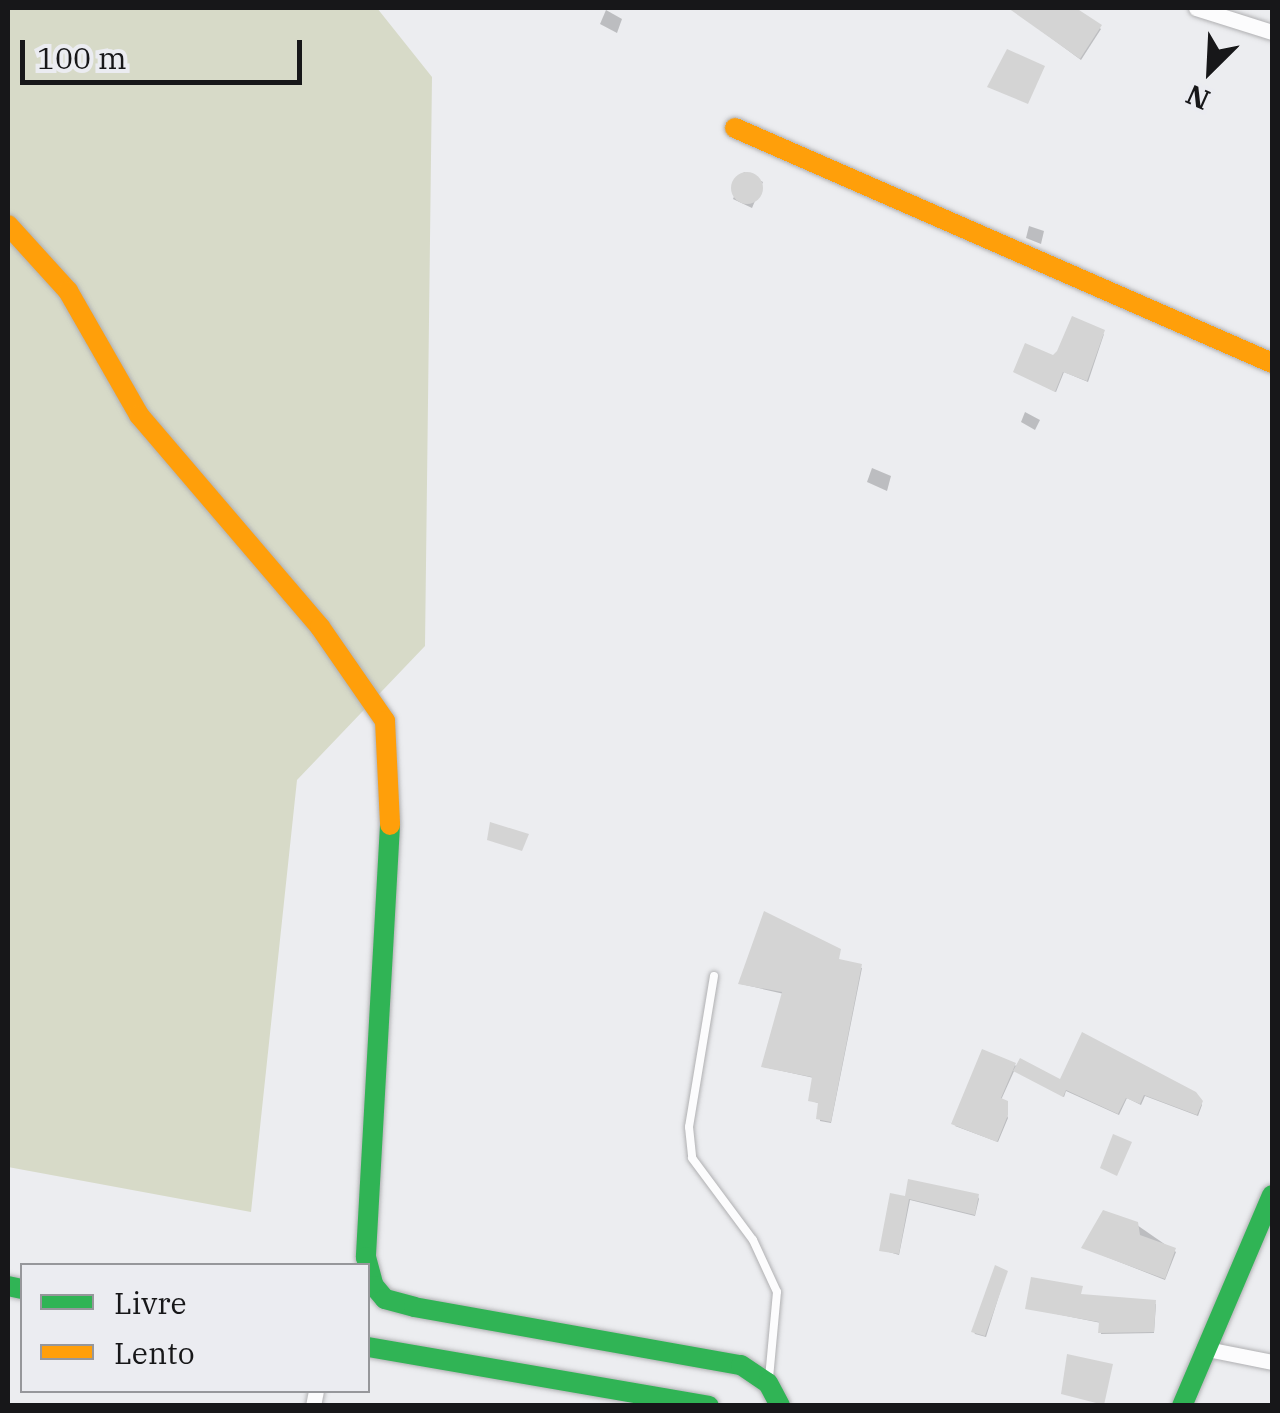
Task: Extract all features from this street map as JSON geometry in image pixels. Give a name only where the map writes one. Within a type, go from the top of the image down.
[{"type":"street","points":[[1196,8],[1272,32]]},
{"type":"street","points":[[735,128],[1272,363]]},
{"type":"street","points":[[8,225],[68,291],[139,414],[320,627],[385,720],[392,783],[368,1263]]},
{"type":"street","points":[[1182,1406],[1272,1194]]},
{"type":"street","points":[[370,1272],[374,1286],[386,1299],[414,1308],[741,1365],[768,1383],[780,1406]]},
{"type":"street","points":[[370,1347],[709,1406]]},
{"type":"street","points":[[1208,1349],[1272,1362]]},
{"type":"lane","points":[[714,976],[689,1127],[692,1158],[753,1240],[776,1292],[768,1383]]},
{"type":"green space","points":[[8,8],[377,8],[432,77],[425,646],[297,780],[251,1212],[8,1167]]},
{"type":"building","points":[[1008,8],[1076,8],[1102,25],[1080,59]]},
{"type":"building","points":[[1007,49],[1045,66],[1028,104],[987,87]]},
{"type":"building","points":[[747,172],[758,177],[763,188],[758,199],[747,204],[736,199],[731,188],[736,177]]},
{"type":"building","points":[[1072,316],[1105,330],[1087,381],[1063,372],[1055,392],[1013,372],[1025,343],[1053,355]]},
{"type":"building","points":[[490,822],[529,834],[522,851],[487,840]]},
{"type":"building","points":[[764,911],[841,949],[839,959],[862,964],[831,1122],[816,1119],[818,1103],[808,1101],[812,1077],[761,1067],[782,992],[738,984]]},
{"type":"building","points":[[1082,1032],[1196,1092],[1203,1101],[1197,1115],[1144,1095],[1140,1104],[1126,1098],[1118,1114],[1066,1090],[1063,1097],[1013,1071],[1020,1058],[1060,1079]]},
{"type":"building","points":[[982,1049],[1016,1063],[1001,1098],[1008,1101],[1008,1115],[997,1142],[951,1124]]},
{"type":"building","points":[[1113,1134],[1132,1142],[1117,1176],[1100,1168]]},
{"type":"building","points":[[908,1179],[979,1194],[975,1215],[909,1199],[899,1254],[879,1251],[890,1193],[905,1196]]},
{"type":"building","points":[[1103,1210],[1138,1222],[1140,1235],[1176,1248],[1165,1279],[1081,1248]]},
{"type":"building","points":[[995,1265],[1008,1271],[985,1336],[971,1332]]},
{"type":"building","points":[[1031,1277],[1083,1286],[1081,1294],[1156,1300],[1154,1332],[1098,1333],[1099,1322],[1025,1309]]},
{"type":"building","points":[[1067,1354],[1113,1364],[1104,1405],[1061,1394]]},
{"type":"traffic: fast","points":[[368,1263],[390,825]]},
{"type":"traffic: fast","points":[[1182,1406],[1272,1195]]},
{"type":"traffic: fast","points":[[370,1272],[374,1286],[385,1299],[414,1307],[741,1365],[768,1383],[780,1406]]},
{"type":"traffic: fast","points":[[8,1286],[20,1289]]},
{"type":"traffic: fast","points":[[370,1347],[709,1406]]},
{"type":"traffic: slow","points":[[735,128],[1272,363]]},
{"type":"traffic: slow","points":[[8,225],[68,291],[139,415],[320,627],[385,721],[390,825]]}]
